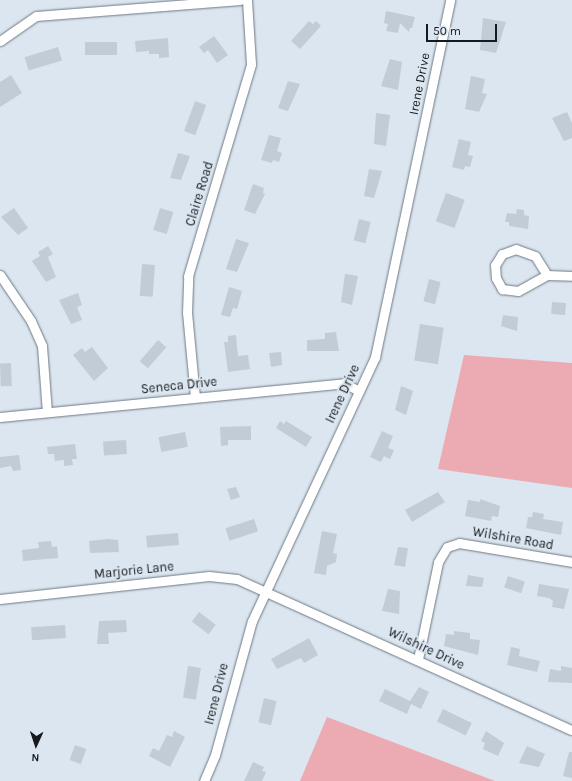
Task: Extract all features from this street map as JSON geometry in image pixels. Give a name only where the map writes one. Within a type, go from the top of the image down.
[{"type":"street","points":[[0,41],[36,16],[240,0]]},
{"type":"street","name":"Claire Road","points":[[195,397],[186,307],[188,276],[251,64],[247,0]]},
{"type":"street","name":"Irene Drive","points":[[204,781],[215,755],[252,621],[268,590],[375,357],[450,0]]},
{"type":"street","points":[[547,275],[535,256],[516,249],[502,254],[496,265],[496,278],[502,289],[518,291],[547,275],[572,276]]},
{"type":"street","points":[[0,275],[31,322],[42,346],[46,412]]},
{"type":"street","name":"Seneca Drive","points":[[0,417],[344,383],[359,391]]},
{"type":"street","name":"Wilshire Road","points":[[418,659],[438,562],[447,547],[459,543],[572,562]]},
{"type":"street","name":"Marjorie Lane","points":[[0,599],[209,576],[237,579],[268,590]]},
{"type":"street","name":"Wilshire Drive","points":[[268,590],[572,730]]},
{"type":"shaded area","points":[[464,355],[572,363],[572,488],[438,469]]},
{"type":"shaded area","points":[[327,717],[495,781],[300,781]]},
{"type":"building","points":[[386,11],[415,17],[412,28],[410,28],[409,32],[400,23],[398,33],[386,31],[388,24],[384,23]]},
{"type":"building","points":[[483,18],[506,22],[496,53],[480,50]]},
{"type":"building","points":[[309,21],[313,24],[316,21],[321,26],[300,49],[291,41]]},
{"type":"building","points":[[214,36],[228,55],[217,63],[208,50],[204,53],[199,47]]},
{"type":"building","points":[[168,38],[169,57],[159,58],[159,54],[149,54],[149,51],[136,52],[135,41]]},
{"type":"building","points":[[85,42],[117,42],[117,55],[85,55]]},
{"type":"building","points":[[58,47],[62,60],[29,71],[25,57]]},
{"type":"building","points":[[390,59],[402,62],[398,90],[381,86]]},
{"type":"building","points":[[11,75],[22,93],[0,107],[0,82]]},
{"type":"building","points":[[471,76],[485,79],[482,93],[487,94],[479,112],[465,109]]},
{"type":"building","points":[[288,81],[300,84],[288,111],[278,108]]},
{"type":"building","points":[[195,101],[206,105],[195,135],[184,131]]},
{"type":"building","points":[[567,112],[572,123],[572,138],[564,141],[552,118]]},
{"type":"building","points":[[376,113],[390,115],[386,146],[374,144]]},
{"type":"building","points":[[269,135],[281,138],[277,151],[282,153],[279,162],[273,160],[272,163],[261,160]]},
{"type":"building","points":[[459,139],[471,142],[468,155],[473,156],[470,167],[465,166],[464,170],[452,167]]},
{"type":"building","points":[[178,153],[190,156],[181,180],[170,178]]},
{"type":"building","points":[[369,169],[382,171],[374,198],[364,196]]},
{"type":"building","points":[[253,184],[264,188],[263,193],[265,194],[255,214],[244,210]]},
{"type":"building","points":[[446,193],[465,200],[455,228],[436,221]]},
{"type":"building","points":[[14,208],[28,228],[18,235],[1,217]]},
{"type":"building","points":[[160,208],[173,212],[167,234],[153,230]]},
{"type":"building","points":[[517,209],[524,210],[524,215],[529,216],[528,229],[509,226],[509,222],[505,222],[507,213],[516,214]]},
{"type":"building","points":[[359,219],[371,222],[365,243],[354,240]]},
{"type":"building","points":[[236,239],[249,243],[237,272],[226,269]]},
{"type":"building","points":[[48,246],[53,254],[48,257],[56,277],[46,282],[32,261],[40,256],[38,252]]},
{"type":"building","points":[[142,264],[155,265],[153,297],[140,296]]},
{"type":"building","points":[[345,274],[358,276],[352,305],[341,302]]},
{"type":"building","points":[[429,279],[441,282],[435,304],[423,301]]},
{"type":"building","points":[[229,287],[242,291],[237,309],[233,308],[230,317],[221,315]]},
{"type":"building","points":[[78,293],[82,305],[77,307],[82,320],[71,324],[59,300]]},
{"type":"building","points":[[552,302],[566,303],[565,315],[551,314]]},
{"type":"building","points":[[503,315],[518,317],[517,331],[501,326]]},
{"type":"building","points":[[420,324],[444,328],[438,364],[414,361]]},
{"type":"building","points":[[336,332],[339,351],[307,351],[307,340],[325,339],[325,333]]},
{"type":"building","points":[[236,335],[238,356],[248,355],[250,369],[228,372],[224,342],[228,342],[228,336]]},
{"type":"building","points":[[158,340],[166,347],[148,368],[140,361]]},
{"type":"building","points":[[92,347],[108,368],[94,381],[73,355],[82,348],[85,352]]},
{"type":"building","points":[[281,352],[282,365],[271,367],[269,353]]},
{"type":"building","points":[[0,363],[11,363],[12,386],[1,386]]},
{"type":"building","points":[[401,386],[413,391],[406,415],[395,410]]},
{"type":"building","points":[[280,421],[284,424],[286,421],[312,437],[306,447],[276,428]]},
{"type":"building","points":[[251,426],[251,440],[228,440],[228,445],[221,446],[220,427]]},
{"type":"building","points":[[382,431],[393,436],[388,448],[394,450],[390,459],[384,456],[381,462],[370,457]]},
{"type":"building","points":[[185,432],[188,447],[161,452],[158,437]]},
{"type":"building","points":[[126,440],[127,454],[104,456],[103,442]]},
{"type":"building","points":[[75,444],[77,459],[72,459],[73,465],[64,466],[64,460],[55,461],[54,454],[48,454],[47,447]]},
{"type":"building","points":[[19,455],[21,470],[13,471],[11,466],[0,468],[0,457]]},
{"type":"building","points":[[236,487],[240,497],[231,500],[227,489]]},
{"type":"building","points":[[438,492],[445,502],[412,522],[405,510]]},
{"type":"building","points":[[480,499],[500,506],[498,517],[492,516],[491,521],[465,516],[468,500],[480,502]]},
{"type":"building","points":[[533,512],[544,514],[543,519],[563,522],[561,535],[526,528],[528,517],[532,517]]},
{"type":"building","points":[[254,519],[258,531],[229,541],[225,528]]},
{"type":"building","points":[[322,531],[337,534],[333,553],[337,554],[336,562],[327,566],[326,575],[314,573]]},
{"type":"building","points":[[178,533],[179,545],[147,548],[146,536]]},
{"type":"building","points":[[108,539],[118,540],[119,552],[90,553],[89,541]]},
{"type":"building","points":[[51,541],[52,547],[57,546],[58,558],[23,561],[22,550],[39,548],[38,542]]},
{"type":"building","points":[[398,547],[408,548],[405,567],[394,565]]},
{"type":"building","points":[[468,575],[484,578],[482,587],[466,586]]},
{"type":"building","points":[[508,576],[525,582],[521,593],[504,587]]},
{"type":"building","points":[[539,584],[569,589],[564,609],[552,607],[553,601],[549,598],[537,596]]},
{"type":"building","points":[[388,589],[400,591],[399,614],[382,611]]},
{"type":"building","points":[[199,612],[216,625],[209,634],[192,622]]},
{"type":"building","points":[[126,620],[127,632],[108,633],[109,644],[97,644],[99,621]]},
{"type":"building","points":[[65,625],[66,638],[32,640],[31,627]]},
{"type":"building","points":[[454,631],[470,633],[470,639],[480,640],[478,655],[444,646],[446,634],[454,635]]},
{"type":"building","points":[[309,638],[318,655],[304,663],[301,658],[277,669],[271,659]]},
{"type":"building","points":[[511,647],[520,649],[519,656],[540,661],[537,672],[507,665]]},
{"type":"building","points":[[188,666],[201,668],[196,700],[183,698]]},
{"type":"building","points":[[561,666],[572,668],[572,683],[548,682],[550,669],[561,671]]},
{"type":"building","points":[[419,687],[429,692],[421,709],[411,704],[407,714],[379,701],[385,689],[410,701]]},
{"type":"building","points":[[264,698],[277,701],[271,725],[258,722]]},
{"type":"building","points":[[443,709],[472,723],[466,736],[437,722]]},
{"type":"building","points":[[174,731],[185,737],[170,767],[149,756],[153,748],[159,751],[167,735],[172,737]]},
{"type":"building","points":[[486,731],[504,743],[498,756],[483,749],[485,743],[481,741]]},
{"type":"building","points":[[75,745],[86,749],[81,764],[70,760]]},
{"type":"building","points":[[527,746],[545,754],[539,767],[519,763]]},
{"type":"building","points":[[569,752],[572,752],[572,778],[563,776]]},
{"type":"building","points":[[253,762],[264,767],[262,771],[266,772],[262,781],[244,781]]}]
